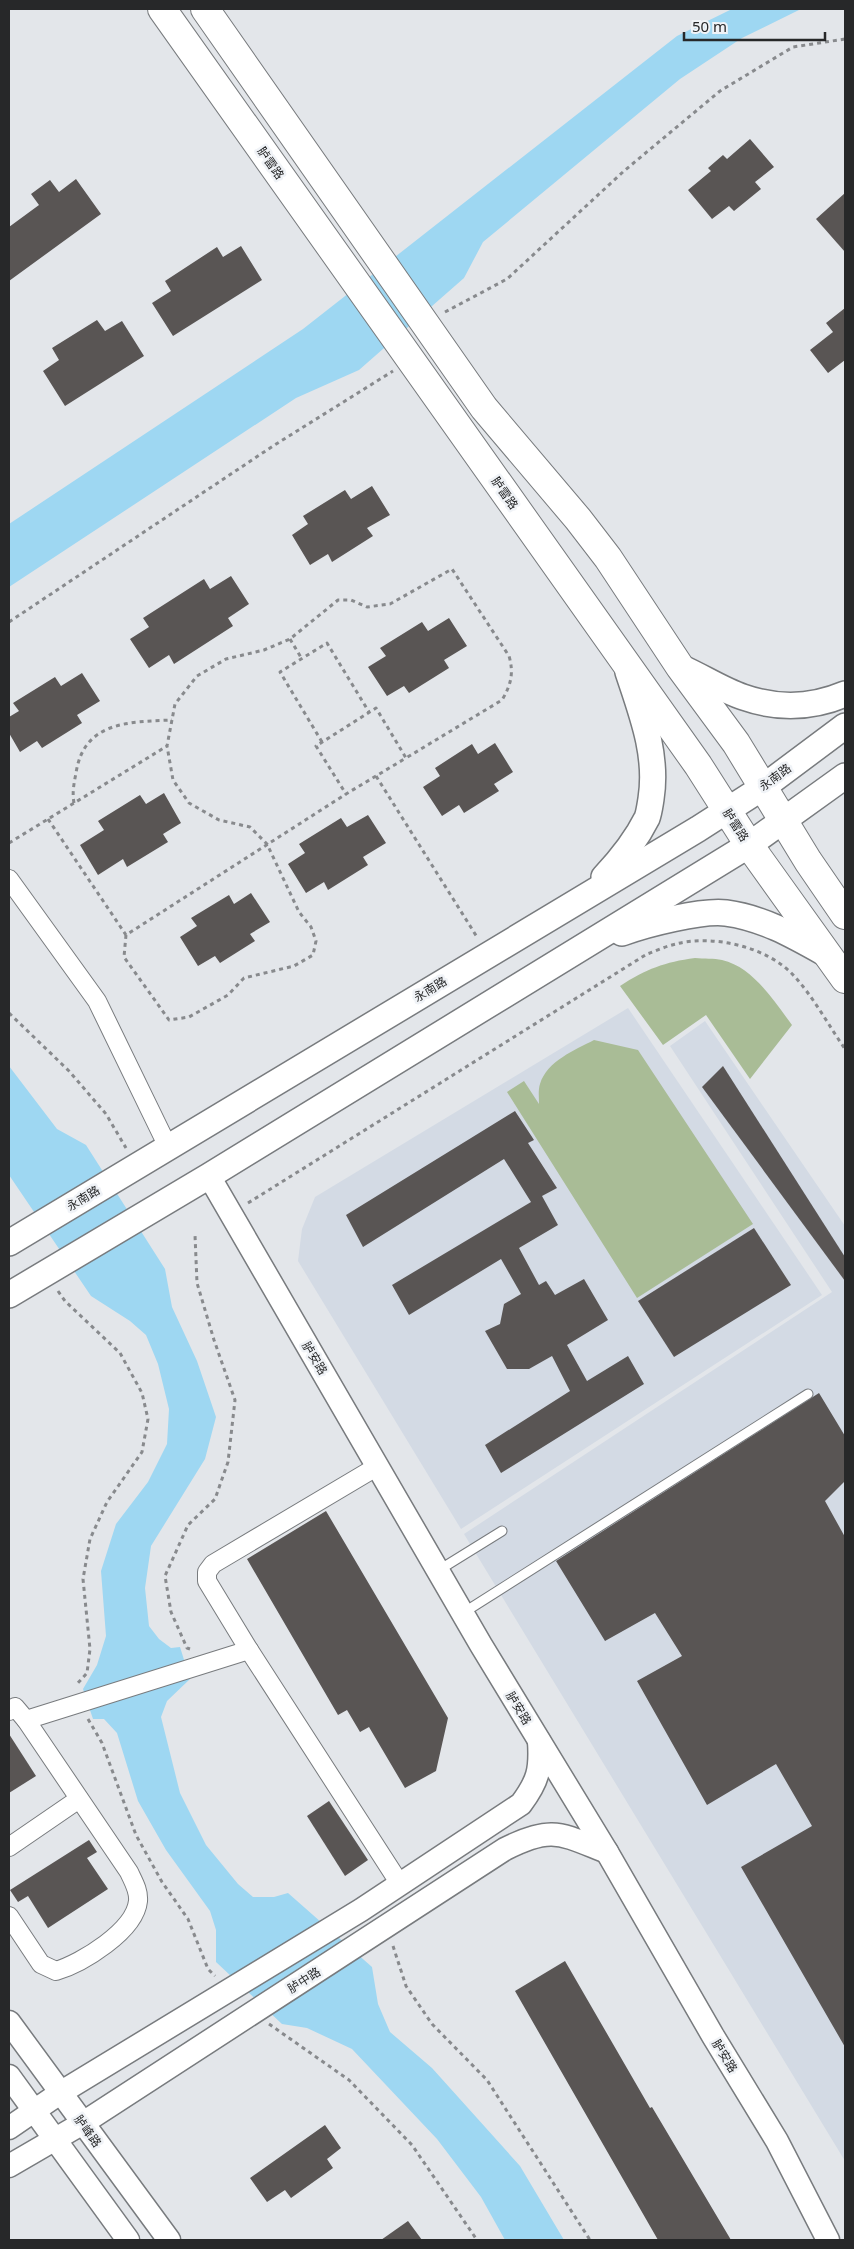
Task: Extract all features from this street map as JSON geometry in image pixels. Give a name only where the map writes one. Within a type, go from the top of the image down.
[{"type":"main road","name":"胪雷路","points":[[162,9],[626,663],[749,844],[845,979]]},
{"type":"main road","points":[[205,9],[499,428],[578,519],[608,558],[680,667],[736,743],[762,788],[845,915]]},
{"type":"main road","points":[[591,893],[629,849],[648,816],[652,792],[653,767],[650,742],[626,663]]},
{"type":"main road","points":[[680,667],[742,697],[777,706],[826,702],[845,694]]},
{"type":"main road","name":"永南路","points":[[12,1241],[727,810],[762,788],[845,726]]},
{"type":"main road","points":[[9,1295],[209,1176],[749,844],[845,776]]},
{"type":"main road","points":[[586,944],[646,925],[685,917],[725,913],[766,923],[792,934],[830,957]]},
{"type":"street","points":[[9,878],[97,1000],[168,1147]]},
{"type":"street","name":"胪安路","points":[[209,1176],[463,1613],[607,1852],[712,2036],[777,2141],[828,2240]]},
{"type":"street","points":[[378,1466],[213,1564],[207,1572],[208,1581],[250,1650],[400,1884]]},
{"type":"street","points":[[26,1720],[250,1650]]},
{"type":"street","points":[[9,1711],[15,1707],[26,1720],[129,1872],[137,1890],[138,1901],[134,1914],[126,1927],[74,1965],[56,1971],[41,1964],[9,1916]]},
{"type":"street","points":[[9,2128],[60,2093],[350,1917],[520,1804],[534,1786],[540,1764],[539,1741]]},
{"type":"street","points":[[9,1847],[79,1799]]},
{"type":"street","name":"胪中路","points":[[9,2166],[82,2123],[369,1939],[505,1849],[530,1837],[558,1833],[607,1852]]},
{"type":"street","name":"胪峰路","points":[[9,2022],[169,2240]]},
{"type":"street","points":[[9,2076],[128,2240]]},
{"type":"lane","points":[[463,1613],[808,1394]]},
{"type":"lane","points":[[439,1570],[502,1531]]},
{"type":"path","points":[[424,323],[507,279],[624,171],[720,91],[793,47],[845,39]]},
{"type":"path","points":[[9,622],[273,446],[410,360]]},
{"type":"path","points":[[48,819],[126,935],[124,957],[169,1020],[189,1017],[228,995],[244,978],[294,966],[313,955],[316,941],[311,927],[299,912],[267,844],[250,827],[219,820],[189,803],[173,780],[167,746],[175,704],[197,676],[226,659],[264,650],[290,639],[338,600],[351,600],[367,607],[390,604],[452,569],[509,656],[513,669],[509,689],[502,700],[346,794],[267,844],[126,935]]},
{"type":"path","points":[[290,639],[302,659]]},
{"type":"path","points":[[322,742],[280,672],[327,644],[369,712]]},
{"type":"path","points":[[346,794],[316,746],[369,712],[376,708],[406,758]]},
{"type":"path","points":[[74,803],[72,793],[78,756],[87,741],[105,730],[128,722],[172,720]]},
{"type":"path","points":[[9,843],[167,746]]},
{"type":"path","points":[[376,776],[478,938]]},
{"type":"path","points":[[231,1214],[647,954],[676,944],[713,940],[740,946],[766,956],[795,976],[845,1049]]},
{"type":"path","points":[[9,1013],[69,1071],[106,1114],[137,1166]]},
{"type":"path","points":[[182,1638],[171,1612],[165,1576],[188,1525],[216,1500],[228,1462],[235,1400],[197,1282],[195,1234]]},
{"type":"path","points":[[46,1273],[65,1301],[120,1353],[142,1393],[148,1419],[142,1452],[107,1502],[90,1539],[83,1578],[90,1648],[87,1673]]},
{"type":"path","points":[[97,1733],[136,1835],[162,1882],[188,1919],[208,1969]]},
{"type":"path","points":[[387,1926],[406,1986],[432,2024],[487,2080],[590,2240]]},
{"type":"path","points":[[252,2014],[286,2035],[349,2080],[412,2145],[478,2240]]},
{"type":"shaded area","points":[[628,1008],[822,1295],[461,1529],[298,1261],[302,1229],[315,1197]]},
{"type":"shaded area","points":[[705,1021],[845,1226],[845,2161],[464,1534],[832,1292],[670,1046]]},
{"type":"green space","points":[[695,958],[722,960],[743,970],[762,986],[792,1025],[750,1079],[706,1015],[663,1045],[620,986],[656,967]]},
{"type":"green space","points":[[594,1040],[638,1050],[753,1224],[637,1298],[507,1092],[524,1081],[539,1104],[540,1084],[549,1069],[562,1057]]},
{"type":"water","points":[[732,9],[801,9],[742,38],[680,79],[483,242],[464,278],[359,370],[296,398],[9,587],[9,524],[303,329],[677,36]]},
{"type":"water","points":[[9,1066],[57,1129],[86,1145],[165,1269],[172,1307],[197,1361],[216,1417],[205,1459],[151,1546],[145,1588],[149,1626],[159,1639],[171,1648],[180,1647],[190,1679],[167,1701],[161,1717],[180,1793],[206,1845],[238,1884],[253,1897],[274,1897],[288,1893],[372,1967],[378,2004],[390,2032],[432,2068],[520,2166],[564,2240],[505,2240],[481,2197],[437,2139],[352,2049],[307,2028],[282,2024],[216,1962],[216,1930],[210,1911],[166,1850],[138,1801],[117,1733],[104,1719],[93,1719],[83,1689],[97,1665],[106,1636],[101,1571],[116,1524],[148,1482],[167,1444],[169,1409],[158,1364],[146,1335],[130,1321],[91,1296],[9,1175]]},
{"type":"building","points":[[750,139],[774,167],[755,182],[761,189],[734,211],[729,206],[712,219],[688,190],[711,171],[708,168],[723,155],[727,159]]},
{"type":"building","points":[[76,179],[101,214],[9,281],[9,227],[39,205],[31,194],[50,180],[59,192]]},
{"type":"building","points":[[845,193],[845,252],[816,219]]},
{"type":"building","points":[[241,246],[262,280],[173,336],[152,303],[171,291],[165,281],[217,247],[223,257]]},
{"type":"building","points":[[845,308],[845,360],[828,373],[810,350],[833,332],[826,323]]},
{"type":"building","points":[[97,320],[105,331],[122,321],[144,356],[65,406],[43,371],[59,360],[52,348]]},
{"type":"building","points":[[372,486],[390,515],[367,528],[373,536],[332,562],[328,554],[310,565],[292,535],[308,524],[303,516],[345,490],[351,499]]},
{"type":"building","points":[[231,576],[249,604],[228,618],[233,626],[174,664],[169,655],[149,668],[130,639],[149,627],[143,618],[204,579],[210,589]]},
{"type":"building","points":[[449,618],[467,646],[444,660],[449,668],[409,693],[404,686],[387,696],[368,667],[386,656],[380,648],[422,622],[428,631]]},
{"type":"building","points":[[82,673],[100,701],[77,715],[82,723],[42,748],[37,741],[20,752],[9,733],[9,717],[19,711],[13,703],[55,677],[61,686]]},
{"type":"building","points":[[495,743],[513,772],[494,784],[499,791],[464,813],[459,805],[442,816],[423,787],[440,776],[435,768],[472,744],[478,754]]},
{"type":"building","points":[[164,793],[181,823],[163,834],[168,842],[127,867],[123,859],[98,875],[80,845],[104,830],[98,821],[140,795],[146,804]]},
{"type":"building","points":[[368,815],[386,843],[363,857],[368,865],[328,890],[324,882],[306,893],[288,864],[305,853],[299,844],[341,818],[347,827]]},
{"type":"building","points":[[251,893],[270,922],[250,934],[255,941],[220,963],[215,956],[198,966],[180,937],[197,926],[191,918],[229,895],[234,904]]},
{"type":"building","points":[[723,1066],[845,1257],[845,1281],[702,1087]]},
{"type":"building","points":[[515,1111],[534,1140],[528,1143],[557,1188],[542,1196],[558,1225],[519,1248],[539,1285],[546,1281],[555,1295],[584,1279],[608,1320],[567,1345],[587,1381],[628,1356],[644,1384],[501,1473],[485,1445],[570,1391],[552,1356],[529,1369],[507,1369],[485,1331],[500,1324],[504,1304],[521,1294],[501,1259],[409,1315],[392,1285],[531,1202],[504,1159],[363,1247],[346,1215]]},
{"type":"building","points":[[754,1228],[791,1285],[674,1357],[638,1301]]},
{"type":"building","points":[[819,1393],[845,1436],[845,1481],[825,1501],[845,1537],[845,2047],[741,1867],[812,1826],[776,1764],[707,1805],[637,1681],[682,1656],[655,1613],[605,1641],[556,1561]]},
{"type":"building","points":[[326,1511],[448,1718],[436,1771],[405,1788],[369,1727],[360,1732],[347,1710],[338,1715],[247,1559]]},
{"type":"building","points":[[9,1734],[36,1776],[9,1793]]},
{"type":"building","points":[[329,1801],[368,1860],[345,1876],[307,1816]]},
{"type":"building","points":[[89,1840],[97,1852],[87,1858],[108,1889],[48,1928],[28,1896],[18,1902],[10,1890]]},
{"type":"building","points":[[565,1961],[650,2108],[652,2107],[731,2240],[658,2240],[515,1991]]},
{"type":"building","points":[[325,2125],[341,2148],[327,2159],[333,2168],[291,2198],[285,2190],[267,2202],[250,2178]]},
{"type":"building","points":[[408,2221],[422,2240],[381,2240]]}]
